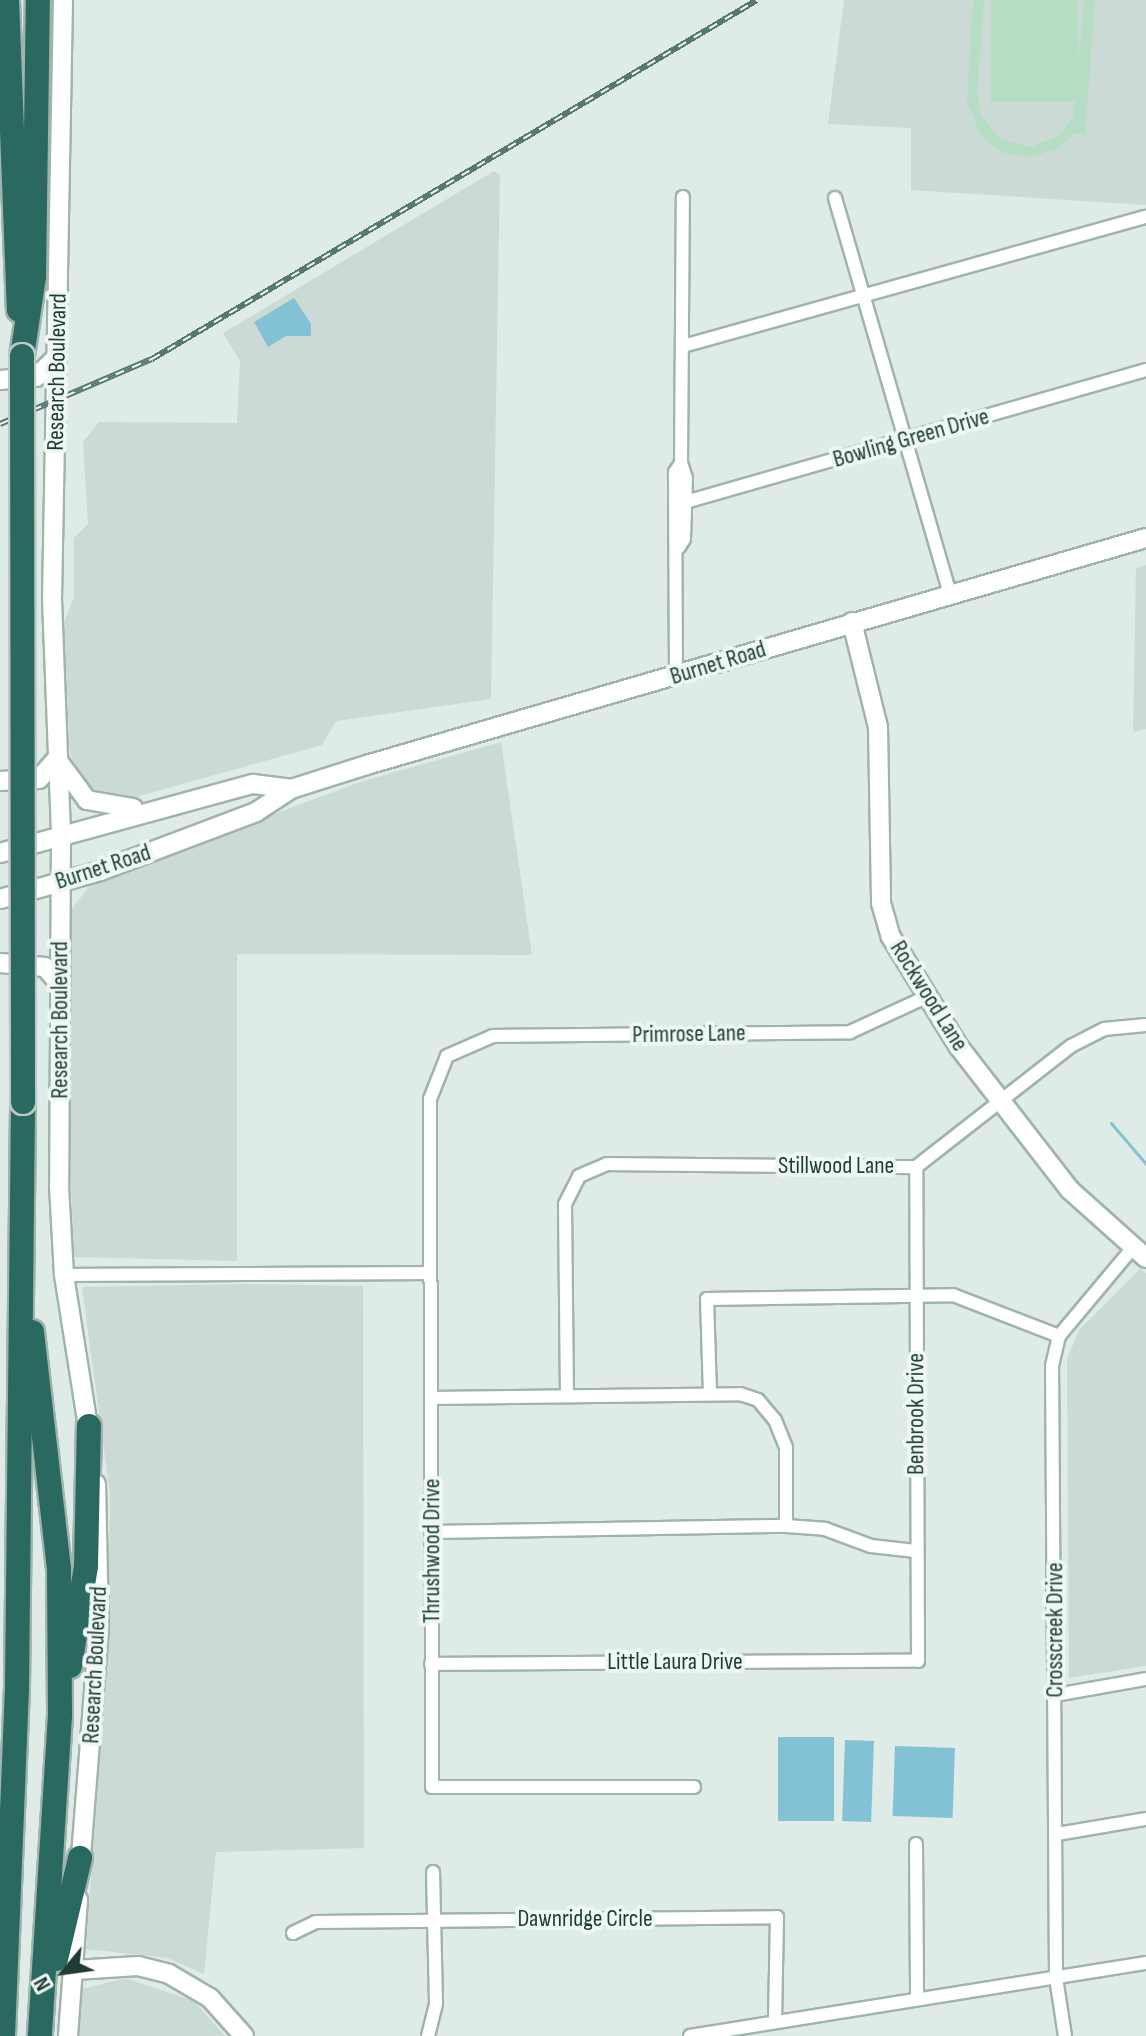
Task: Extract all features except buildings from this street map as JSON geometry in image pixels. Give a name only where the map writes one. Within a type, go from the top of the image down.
[{"type":"highway","points":[[7,0],[25,278]]},
{"type":"highway","points":[[3,2036],[15,1788],[22,1258],[22,356],[38,0]]},
{"type":"highway","points":[[22,1258],[59,1569],[60,1715],[40,2036]]},
{"type":"highway","points":[[60,1715],[86,1566],[89,1426]]},
{"type":"highway","points":[[40,2036],[80,1858]]},
{"type":"main road","name":"Research Boulevard","points":[[63,0],[52,599],[61,836],[64,1275],[100,1510],[99,1626],[68,2036]]},
{"type":"main road","points":[[0,380],[36,377],[57,357]]},
{"type":"main road","name":"Burnet Road","points":[[0,899],[61,882],[256,812],[291,789],[950,593],[1146,538]]},
{"type":"main road","name":"Rockwood Lane","points":[[852,622],[878,727],[881,903],[891,937],[926,997],[1070,1190],[1138,1254]]},
{"type":"main road","points":[[0,781],[39,779],[57,758],[87,800],[110,808],[152,809]]},
{"type":"main road","name":"Burnet Road","points":[[0,853],[152,809],[253,784],[291,789]]},
{"type":"main road","points":[[0,963],[45,967],[60,984]]},
{"type":"main road","points":[[75,1970],[138,1966],[169,1974],[210,1998],[244,2036]]},
{"type":"street","points":[[676,675],[683,197]]},
{"type":"street","points":[[835,198],[950,593]]},
{"type":"street","points":[[683,346],[866,299],[1146,217]]},
{"type":"street","name":"Bowling Green Drive","points":[[680,504],[1146,370]]},
{"type":"street","name":"Primrose Lane","points":[[447,1056],[493,1036],[850,1032],[926,997]]},
{"type":"street","name":"Stillwood Lane","points":[[567,1396],[565,1204],[579,1176],[607,1164],[916,1167],[1092,1035],[1121,1025],[1146,1025]]},
{"type":"street","name":"Thrushwood Drive","points":[[447,1056],[430,1099],[432,1787],[694,1787]]},
{"type":"street","name":"Benbrook Drive","points":[[916,1167],[918,1661]]},
{"type":"street","name":"Crosscreek Drive","points":[[1065,2036],[1056,1978],[1052,1366],[1059,1336],[1138,1254]]},
{"type":"street","points":[[64,1275],[430,1273]]},
{"type":"street","points":[[710,1394],[707,1299],[953,1295],[1059,1336]]},
{"type":"street","points":[[431,1398],[710,1394],[758,1400],[775,1420],[786,1447],[786,1526]]},
{"type":"street","points":[[433,1532],[786,1526],[825,1529],[871,1546],[916,1551]]},
{"type":"street","name":"Little Laura Drive","points":[[431,1664],[918,1661]]},
{"type":"street","points":[[1055,1695],[1146,1679]]},
{"type":"street","points":[[1057,1834],[1146,1819]]},
{"type":"street","points":[[916,1844],[917,1999]]},
{"type":"street","points":[[428,2036],[436,2003],[433,1872]]},
{"type":"street","name":"Dawnridge Circle","points":[[293,1933],[316,1922],[777,1917],[775,2021]]},
{"type":"street","points":[[690,2036],[1146,1963]]},
{"type":"shaded area","points":[[844,0],[1146,0],[1146,205],[911,190],[911,128],[828,124]]},
{"type":"shaded area","points":[[494,171],[500,174],[491,699],[336,721],[322,745],[136,797],[114,798],[85,785],[70,754],[64,623],[74,597],[74,538],[88,524],[83,442],[99,422],[237,423],[240,361],[223,333]]},
{"type":"shaded area","points":[[1146,565],[1146,729],[1133,732],[1136,568]]},
{"type":"shaded area","points":[[501,742],[532,955],[237,954],[237,1261],[74,1257],[70,1158],[72,909],[93,881],[363,781]]},
{"type":"shaded area","points":[[1140,1269],[1146,1273],[1146,1666],[1069,1678],[1067,1359],[1079,1330]]},
{"type":"shaded area","points":[[247,1284],[363,1286],[364,1848],[216,1852],[204,1974],[167,1958],[86,1949],[108,1641],[110,1494],[82,1287]]},
{"type":"shaded area","points":[[125,1978],[194,2001],[225,2036],[77,2036],[82,1989]]},
{"type":"green space","points":[[973,0],[984,0],[977,93],[981,116],[1001,139],[1031,147],[1060,135],[1073,116],[1084,0],[1095,0],[1085,134],[1075,133],[1059,148],[1032,157],[1004,153],[981,136],[967,101]]},
{"type":"green space","points":[[991,0],[1078,0],[1078,101],[991,101]]},
{"type":"water","points":[[294,298],[311,324],[311,336],[286,336],[268,347],[254,322]]},
{"type":"water","points":[[778,1737],[834,1737],[834,1821],[778,1821]]},
{"type":"water","points":[[845,1740],[874,1741],[871,1822],[842,1821]]},
{"type":"water","points":[[895,1746],[955,1748],[953,1818],[893,1816]]},
{"type":"waterway","points":[[1111,1123],[1146,1164]]},
{"type":"railway","points":[[0,424],[152,359],[757,0]]}]
